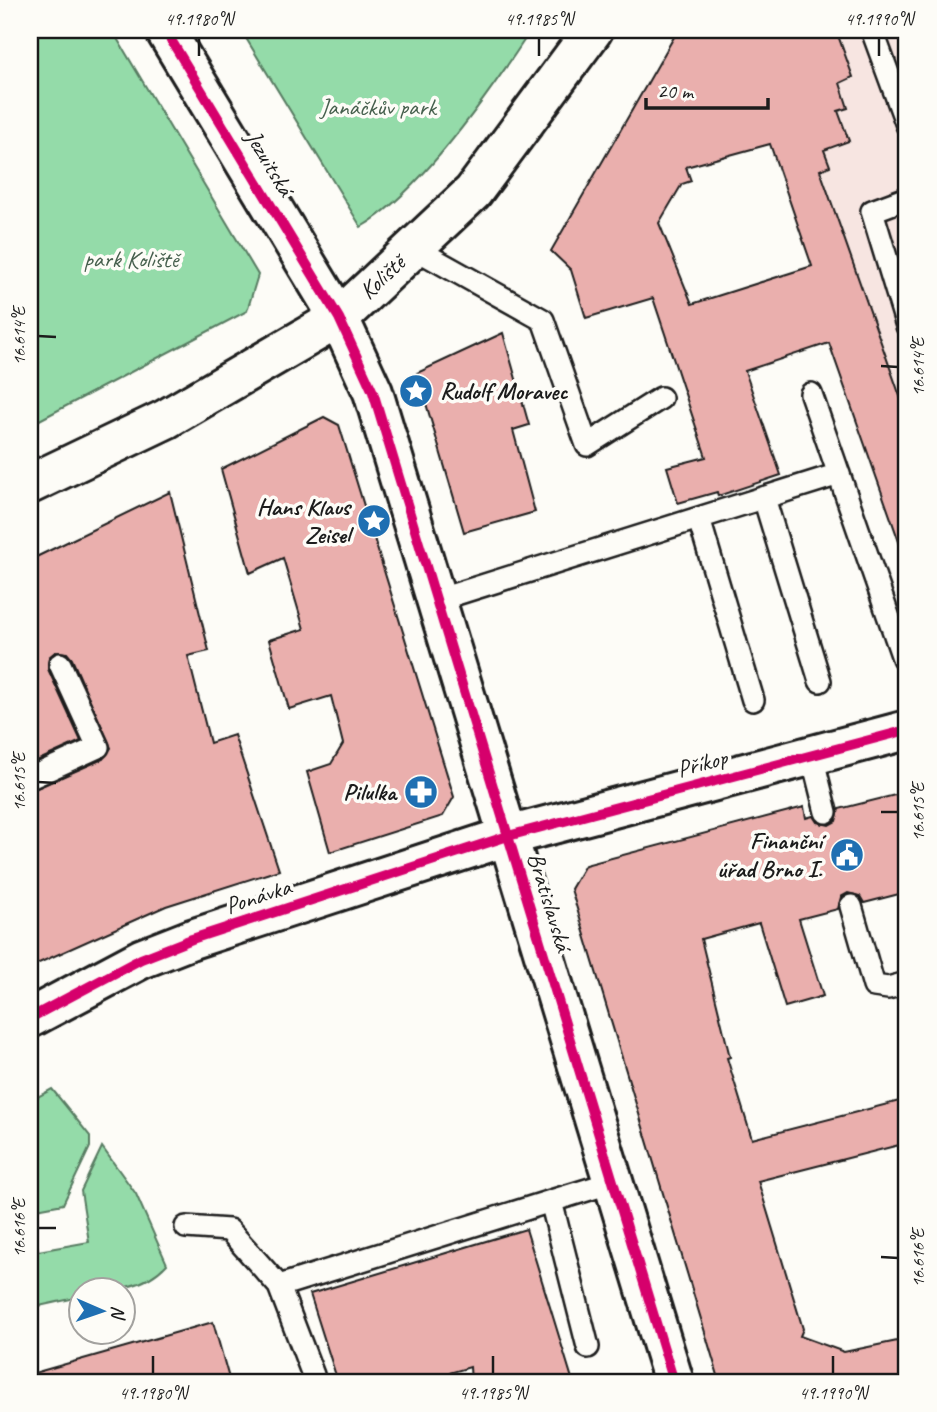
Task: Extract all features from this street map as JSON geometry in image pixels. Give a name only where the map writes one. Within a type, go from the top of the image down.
[{"type":"street","name":"Jezuitská","points":[[165,30],[339,318]]},
{"type":"street","name":"Koliště","points":[[30,484],[166,419],[339,318],[473,192],[593,30]]},
{"type":"street","name":"Bratislavská","points":[[339,318],[373,392],[674,1382]]},
{"type":"street","name":"Příkop","points":[[508,836],[907,730]]},
{"type":"street","name":"Ponávka","points":[[30,1018],[141,959],[192,939],[508,836]]},
{"type":"lane","points":[[872,30],[907,125]]},
{"type":"lane","points":[[907,198],[872,211],[907,323]]},
{"type":"lane","points":[[414,247],[543,320],[587,445],[661,398]]},
{"type":"lane","points":[[811,394],[903,658]]},
{"type":"lane","points":[[437,600],[839,474]]},
{"type":"lane","points":[[764,498],[820,681]]},
{"type":"lane","points":[[699,519],[753,700]]},
{"type":"lane","points":[[30,778],[98,747],[60,664]]},
{"type":"lane","points":[[812,756],[827,812]]},
{"type":"lane","points":[[851,906],[874,986],[888,988],[907,983]]},
{"type":"lane","points":[[279,1286],[613,1181]]},
{"type":"lane","points":[[551,1201],[588,1347]]},
{"type":"lane","points":[[186,1227],[229,1230],[279,1286],[313,1375]]},
{"type":"shaded area","points":[[836,30],[907,30],[907,418],[820,170],[830,166],[824,150],[848,141],[838,111],[848,107],[840,83],[853,77]]},
{"type":"green space","name":"park Koliště","points":[[30,30],[112,30],[258,275],[247,311],[30,425]]},
{"type":"green space","name":"Janáčkův park","points":[[241,30],[531,30],[476,109],[431,165],[384,211],[361,227]]},
{"type":"green space","points":[[52,1089],[90,1136],[90,1147],[63,1204],[31,1210],[38,1251],[89,1242],[81,1191],[102,1147],[136,1194],[167,1264],[158,1273],[136,1285],[136,1276],[66,1276],[66,1300],[30,1308],[30,1101]]},
{"type":"building","points":[[678,30],[836,30],[853,77],[840,83],[848,108],[838,111],[849,141],[824,150],[830,166],[820,170],[907,416],[907,549],[902,550],[829,343],[745,371],[781,475],[718,496],[717,492],[678,503],[667,467],[706,457],[653,298],[586,318],[571,270],[551,251]],"holes":[[[770,144],[812,266],[692,304],[659,223],[682,184],[691,181],[686,167]]]},
{"type":"building","points":[[503,333],[529,425],[513,430],[535,512],[464,532],[417,373]]},
{"type":"building","points":[[324,417],[339,425],[454,797],[443,816],[330,852],[307,772],[331,764],[343,744],[331,696],[289,709],[269,640],[304,629],[283,558],[250,573],[221,469]]},
{"type":"building","points":[[170,492],[209,651],[188,656],[210,743],[234,735],[279,870],[166,906],[30,967],[30,791],[103,759],[111,748],[72,659],[67,653],[55,652],[49,657],[48,669],[81,741],[30,764],[30,560]]},
{"type":"building","points":[[907,792],[907,892],[864,903],[860,896],[848,893],[841,897],[838,909],[799,919],[823,996],[785,1007],[759,923],[701,939],[730,1057],[727,1058],[752,1139],[907,1099],[907,1143],[758,1181],[803,1329],[800,1336],[844,1352],[907,1339],[907,1382],[720,1382],[571,889],[585,865],[804,807],[806,818],[813,816],[817,822],[829,825],[836,821],[839,809]]},
{"type":"building","points":[[526,1229],[573,1382],[471,1382],[470,1367],[418,1382],[338,1382],[310,1294]]},
{"type":"building","points":[[213,1322],[230,1382],[35,1382],[34,1373]]},
{"type":"cycle path","points":[[165,30],[339,318],[373,392],[674,1382]]},
{"type":"cycle path","points":[[30,1018],[141,959],[192,939],[508,836],[907,730]]},
{"type":"place","name":"Rudolf Moravec","points":[[416,391]]},
{"type":"place","name":"Hans Klaus Zeisel","points":[[374,521]]},
{"type":"place","name":"Pilulka","points":[[421,792]]},
{"type":"place","name":"Finanční úřad Brno I.","points":[[847,855]]}]
